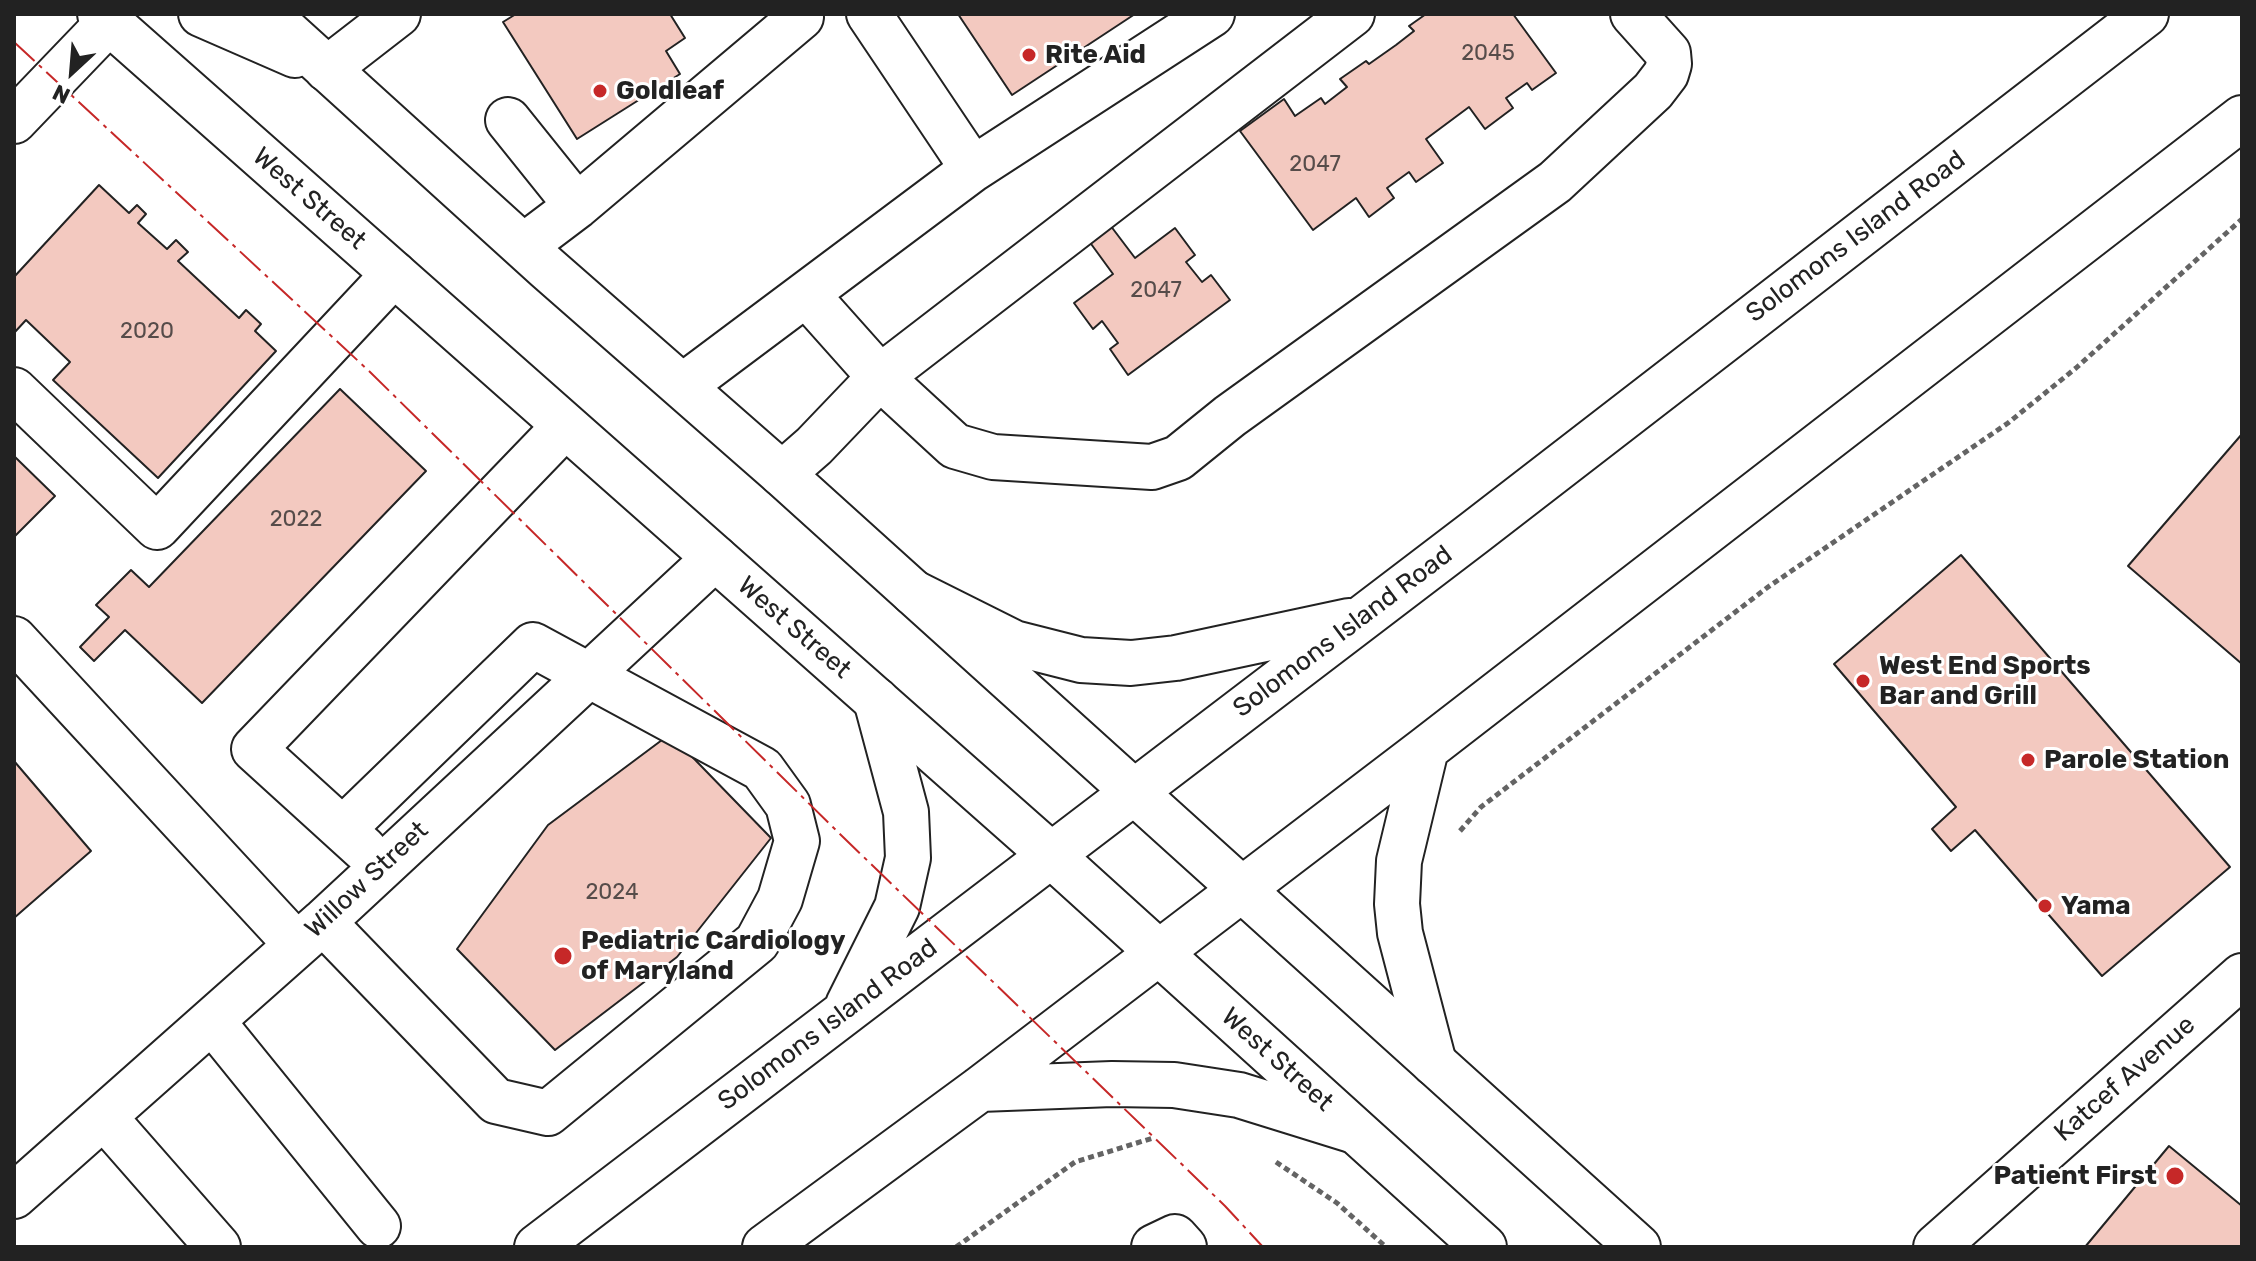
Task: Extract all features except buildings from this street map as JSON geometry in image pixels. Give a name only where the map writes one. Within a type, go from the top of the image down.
[{"type":"main road","points":[[201,14],[327,69]]},
{"type":"main road","points":[[267,14],[1638,1247]]},
{"type":"main road","points":[[327,69],[398,14]]},
{"type":"main road","points":[[869,14],[973,169]]},
{"type":"main road","points":[[683,386],[973,169],[1212,14]]},
{"type":"main road","points":[[782,474],[814,446],[880,377],[1352,14]]},
{"type":"main road","points":[[806,294],[880,377],[955,446],[993,457],[1152,467],[1178,458],[1230,416],[1555,182],[1653,91],[1666,74],[1668,53],[1633,14]]},
{"type":"main road","name":"Solomons Island Road","points":[[537,1247],[2146,14]]},
{"type":"main road","points":[[14,121],[112,17]]},
{"type":"main road","name":"West Street","points":[[112,17],[394,274],[1051,855],[1355,1131],[1462,1240]]},
{"type":"main road","points":[[524,246],[577,206],[801,17]]},
{"type":"main road","points":[[765,1247],[1242,890],[2242,118]]},
{"type":"main road","points":[[508,120],[577,206]]},
{"type":"main road","points":[[14,390],[157,527],[394,274]]},
{"type":"main road","points":[[383,866],[254,749],[565,426]]},
{"type":"main road","name":"Willow Street","points":[[14,1196],[310,934],[715,558]]},
{"type":"main road","points":[[914,593],[1014,643],[1081,660],[1131,663],[1176,658],[1359,619]]},
{"type":"main road","points":[[14,639],[310,934],[496,1101],[548,1113],[757,942],[780,899],[797,841],[788,805],[762,769],[533,645],[343,829]]},
{"type":"main road","points":[[844,1013],[897,907],[908,858],[906,812],[876,700]]},
{"type":"main road","points":[[1426,749],[1399,861],[1397,904],[1400,933],[1434,1063]]},
{"type":"main road","name":"Katcef Avenue","points":[[1936,1247],[2242,976]]},
{"type":"main road","points":[[212,1021],[378,1226]]},
{"type":"main road","points":[[980,1089],[1174,1085],[1239,1095],[1355,1131]]},
{"type":"main road","points":[[104,1117],[218,1247]]},
{"type":"path","points":[[1457,837],[1481,807],[1768,587],[2008,423],[2076,368],[2242,219]]},
{"type":"path","points":[[956,1247],[1075,1162],[1159,1136]]},
{"type":"path","points":[[1267,1156],[1337,1203],[1386,1247]]},
{"type":"power","points":[[14,42],[369,371],[843,837],[1225,1206],[1263,1247]]},
{"type":"place","name":"Rite Aid","points":[[1029,55]]},
{"type":"place","name":"Goldleaf","points":[[600,91]]},
{"type":"place","name":"West End Sports Bar and Grill","points":[[1863,681]]},
{"type":"place","name":"Parole Station","points":[[2028,760]]},
{"type":"place","name":"Yama","points":[[2045,906]]},
{"type":"place","name":"Pediatric Cardiology of Maryland","points":[[563,956]]},
{"type":"place","name":"Patient First","points":[[2175,1176]]}]
